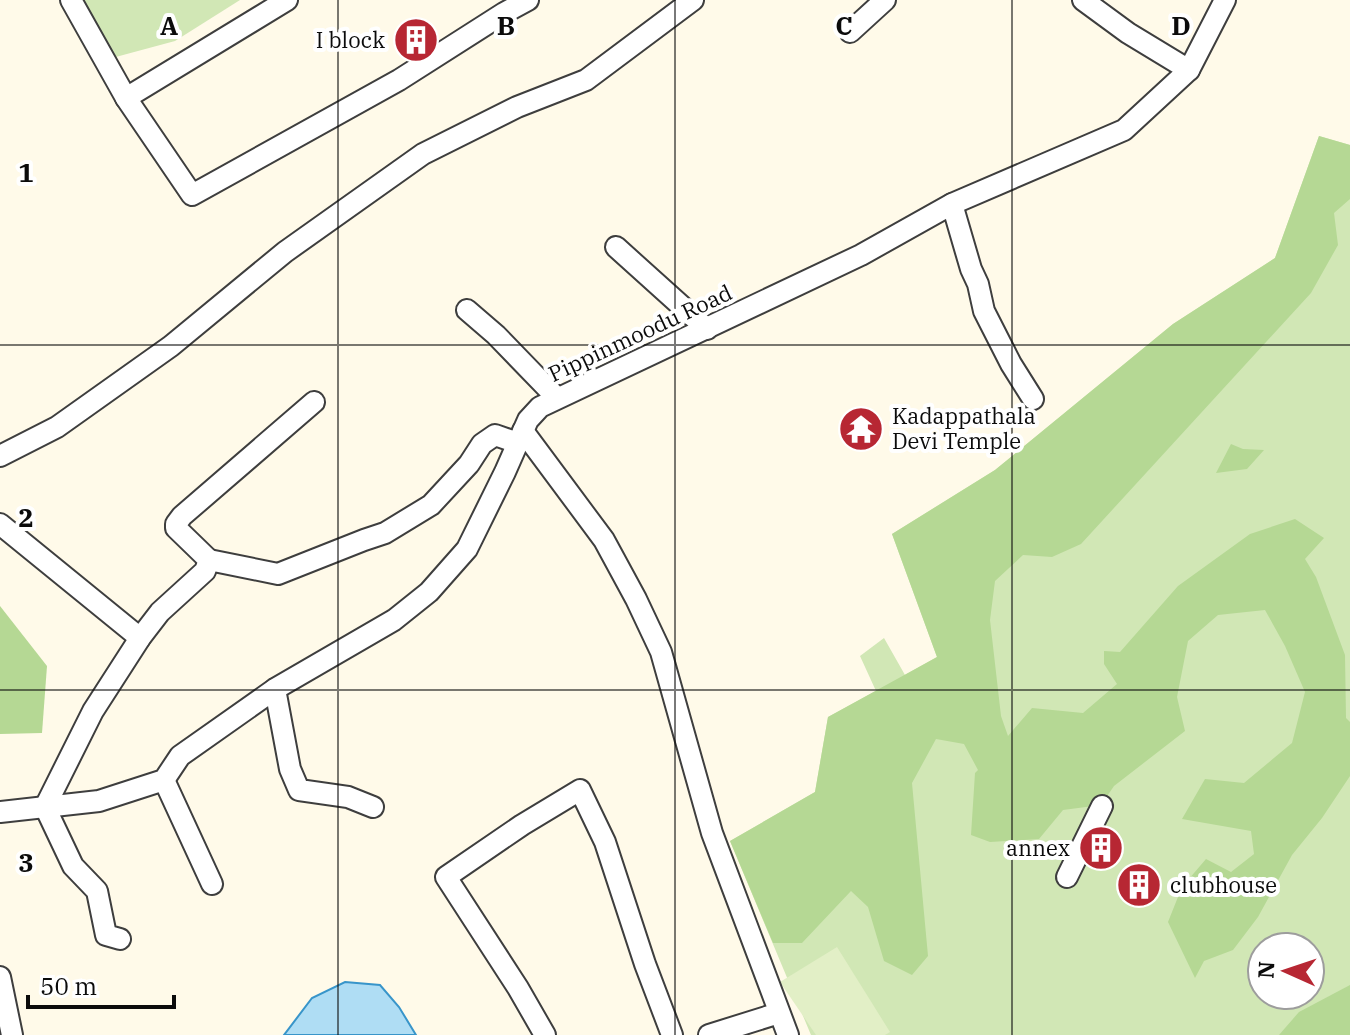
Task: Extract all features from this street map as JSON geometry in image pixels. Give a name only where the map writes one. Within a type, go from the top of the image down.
[{"type":"street","points":[[71,0],[126,98],[192,195],[399,80],[528,0]]},
{"type":"street","points":[[126,98],[287,0]]},
{"type":"street","points":[[0,456],[57,427],[159,355],[285,252],[423,154],[517,107],[586,80],[693,0]]},
{"type":"street","points":[[850,32],[885,0]]},
{"type":"street","points":[[1083,0],[1128,33],[1189,70]]},
{"type":"street","name":"Pippinmoodu Road","points":[[164,780],[180,756],[275,689],[394,620],[429,592],[467,549],[528,420],[540,407],[861,255],[952,204],[1124,130],[1189,70],[1225,0]]},
{"type":"street","points":[[952,204],[984,311],[1033,399]]},
{"type":"street","points":[[616,247],[707,329]]},
{"type":"street","points":[[467,310],[557,398]]},
{"type":"street","points":[[314,402],[182,516],[176,528],[209,560],[278,574],[385,533],[431,505],[488,439],[495,435],[520,437],[604,540],[661,652],[712,833],[788,1035]]},
{"type":"street","points":[[0,524],[140,638]]},
{"type":"street","points":[[45,807],[93,711],[140,638],[160,612],[205,571],[209,560]]},
{"type":"street","points":[[275,689],[290,769],[299,790],[348,797],[373,807]]},
{"type":"street","points":[[0,812],[99,801],[164,780],[212,884]]},
{"type":"street","points":[[545,1035],[446,877],[580,790],[605,842],[672,1035]]},
{"type":"street","points":[[1067,877],[1102,806]]},
{"type":"street","points":[[45,807],[73,866],[97,891],[106,935],[120,939]]},
{"type":"street","points":[[0,977],[3,1010],[12,1035]]},
{"type":"street","points":[[709,1035],[779,1013]]},
{"type":"green space","points":[[84,0],[240,0],[175,41],[112,58]]},
{"type":"green space","points":[[1319,136],[1350,145],[1350,1035],[811,1035],[730,841],[815,792],[828,717],[876,691],[860,656],[884,638],[905,675],[937,657],[892,534],[995,470],[1173,324],[1275,258]]},
{"type":"green space","points":[[1319,136],[1350,145],[1350,199],[1334,213],[1338,245],[1311,293],[1081,544],[1052,557],[1023,555],[995,581],[990,620],[1001,716],[1008,736],[1032,708],[1083,713],[1117,684],[1104,664],[1104,651],[1120,652],[1178,586],[1250,534],[1295,519],[1324,538],[1305,559],[1316,577],[1345,655],[1350,776],[1292,855],[1258,917],[1233,950],[1204,961],[1195,978],[1168,922],[1182,887],[1206,859],[1231,872],[1254,854],[1251,831],[1182,819],[1205,779],[1244,783],[1292,743],[1305,692],[1265,610],[1218,615],[1188,641],[1177,697],[1185,731],[1114,786],[1101,805],[1063,810],[1039,839],[990,842],[971,835],[975,773],[978,770],[964,744],[936,739],[912,783],[928,956],[912,975],[884,961],[868,907],[851,891],[802,943],[773,943],[730,841],[815,792],[828,717],[937,657],[892,534],[995,470],[1173,324],[1275,258]]},
{"type":"green space","points":[[1231,444],[1243,449],[1264,450],[1247,469],[1216,473]]},
{"type":"green space","points":[[0,606],[47,666],[42,733],[0,734]]},
{"type":"green space","points":[[837,947],[890,1032],[885,1035],[816,1035],[780,982]]},
{"type":"green space","points":[[1350,985],[1350,1035],[1279,1035],[1301,1011],[1326,1011],[1326,998]]},
{"type":"water","points":[[345,982],[380,985],[399,1007],[416,1035],[284,1035],[312,998]]},
{"type":"place","name":"I block","points":[[416,40]]},
{"type":"place","name":"Kadappathala Devi Temple","points":[[861,429]]},
{"type":"place","name":"annex","points":[[1101,848]]},
{"type":"place","name":"clubhouse","points":[[1139,885]]}]
